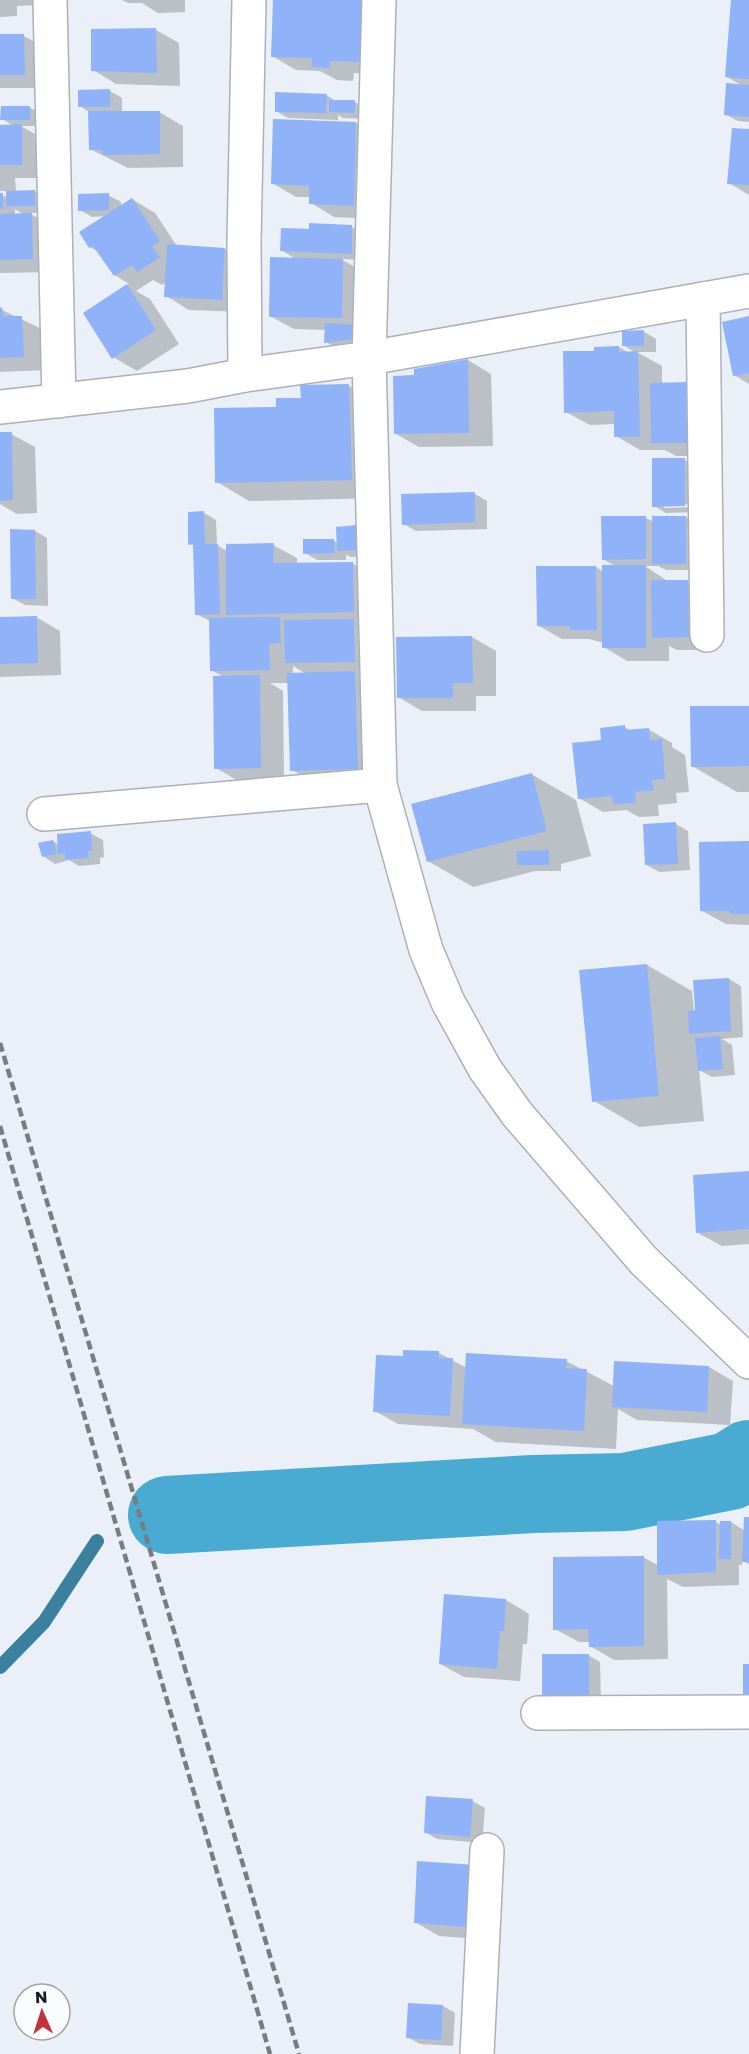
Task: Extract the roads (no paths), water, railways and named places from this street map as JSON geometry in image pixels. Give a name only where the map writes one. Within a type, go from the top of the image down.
[{"type":"street","points":[[50,0],[59,401]]},
{"type":"street","points":[[245,375],[243,240],[249,0]]},
{"type":"street","points":[[379,0],[369,358],[380,785],[426,950],[448,1002],[485,1069],[517,1114],[644,1261],[749,1362]]},
{"type":"street","points":[[0,407],[188,386],[245,375],[369,358],[749,291]]},
{"type":"street","points":[[703,299],[706,635]]},
{"type":"street","points":[[44,814],[380,785]]},
{"type":"street","points":[[538,1713],[749,1712]]},
{"type":"street","points":[[477,2054],[487,1851]]},
{"type":"waterway","points":[[167,1515],[533,1494],[625,1492],[730,1471],[749,1459]]},
{"type":"waterway","points":[[0,1667],[44,1622],[97,1541]]},
{"type":"railway","points":[[0,1043],[299,2054]]},
{"type":"railway","points":[[0,1126],[270,2054]]}]
